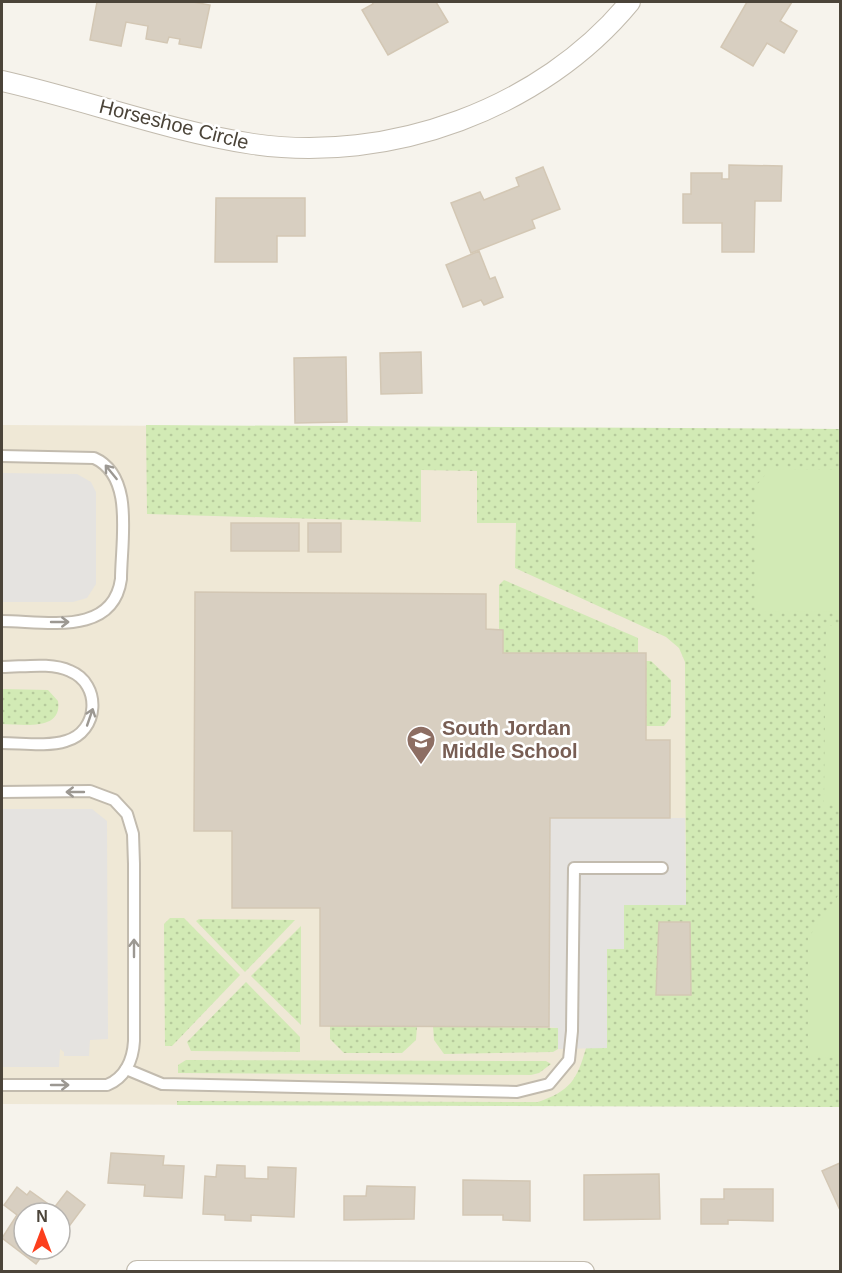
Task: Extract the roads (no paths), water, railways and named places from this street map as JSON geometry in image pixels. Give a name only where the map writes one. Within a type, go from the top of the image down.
[{"type":"street","name":"Horseshoe Circle","points":[[2,81],[219,138],[293,147],[367,144],[439,128],[507,99],[569,59],[598,35],[630,2]]},
{"type":"street","points":[[137,1271],[584,1272]]},
{"type":"lane","points":[[2,456],[94,458],[102,462],[116,476],[120,484],[121,579],[115,601],[108,609],[89,620],[2,621]]},
{"type":"lane","points":[[2,667],[54,667],[74,672],[89,686],[93,706],[86,728],[68,741],[2,743]]},
{"type":"lane","points":[[2,792],[90,791],[114,800],[127,814],[133,834],[135,864],[134,1041],[132,1057],[126,1069],[117,1079],[107,1085],[2,1085]]},
{"type":"lane","points":[[126,1069],[162,1084],[517,1092],[549,1084],[569,1060],[574,868],[662,868]]},
{"type":"place","name":"South Jordan Middle School","points":[[421,766]]}]
